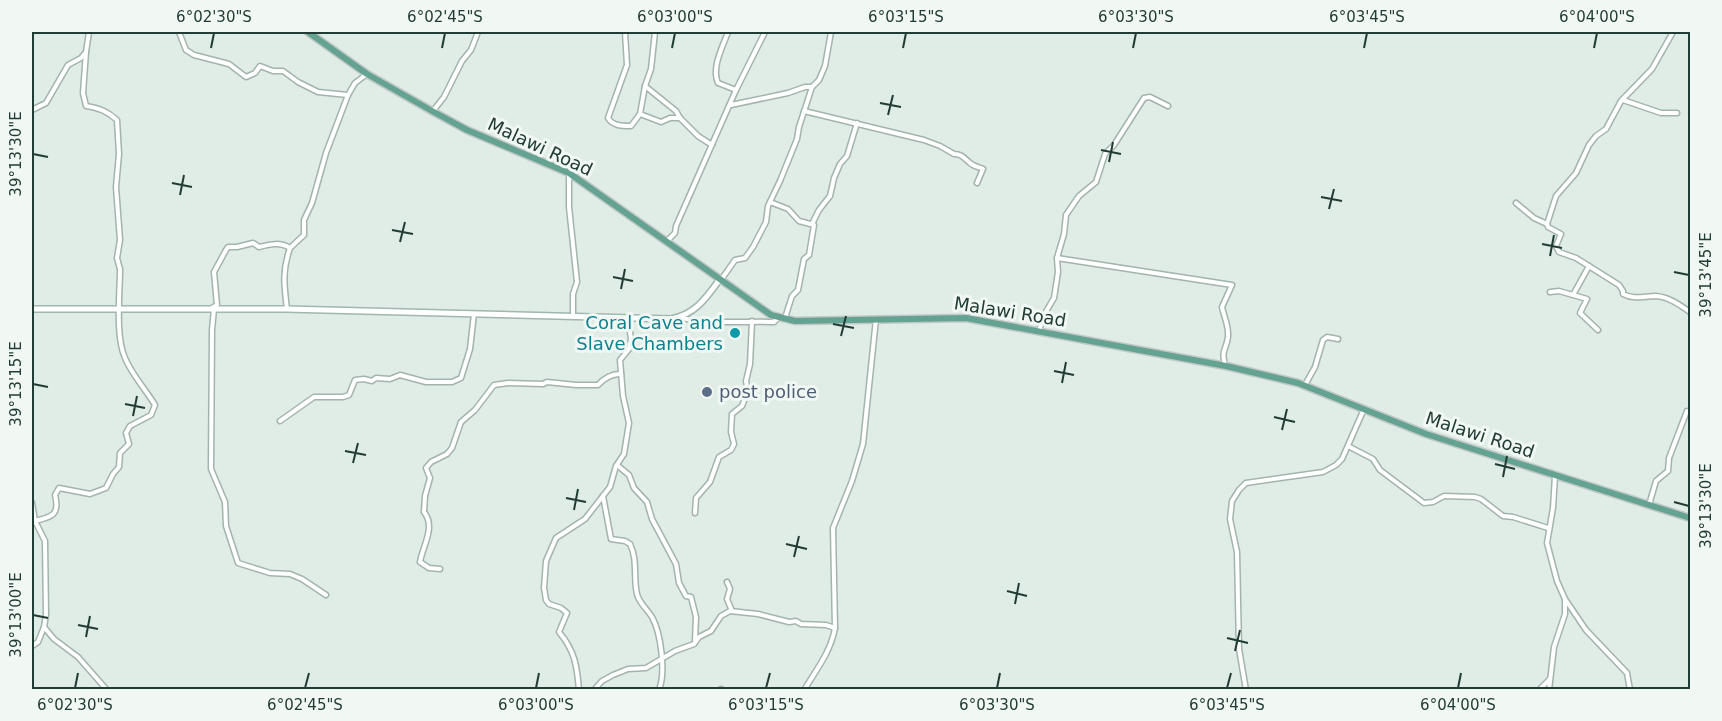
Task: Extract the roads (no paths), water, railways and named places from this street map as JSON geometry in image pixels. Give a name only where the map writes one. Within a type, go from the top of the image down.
[{"type":"main road","name":"Malawi Road","points":[[308,32],[367,74],[466,130],[569,173],[749,301],[778,318],[785,320],[966,318],[1226,366],[1304,386],[1426,434],[1690,518]]},
{"type":"street","points":[[35,520],[50,518],[54,514],[59,488],[90,494],[106,488],[119,467],[120,453],[129,444],[126,433],[130,426],[151,416],[153,411],[153,402],[148,398],[125,358],[120,342],[120,269],[117,258],[120,240],[116,187],[119,154],[117,120],[99,108],[86,106],[83,93],[88,32]]},
{"type":"street","points":[[179,32],[186,50],[194,55],[230,64],[246,77],[255,73],[260,66],[273,71],[283,71],[318,92],[348,95]]},
{"type":"street","points":[[432,111],[444,97],[462,61],[471,50],[478,32]]},
{"type":"street","points":[[625,32],[627,65],[608,118],[613,123],[622,126],[631,126],[640,114],[651,69],[655,32]]},
{"type":"street","points":[[728,32],[716,68],[716,78],[718,83],[736,90]]},
{"type":"street","points":[[667,241],[675,233],[676,226],[736,90],[765,32]]},
{"type":"street","points":[[32,303],[32,309],[213,308],[671,319],[681,317],[698,308],[735,260],[745,258],[753,247],[766,222],[768,206],[797,139],[812,87],[819,80],[825,66],[831,32]]},
{"type":"street","points":[[1547,224],[1556,196],[1576,172],[1589,145],[1606,129],[1616,108],[1652,69],[1673,32]]},
{"type":"street","points":[[32,110],[46,103],[68,64],[86,52]]},
{"type":"street","points":[[286,309],[284,264],[290,248],[304,235],[304,220],[312,203],[324,160],[348,95],[355,83],[367,74]]},
{"type":"street","points":[[645,86],[676,111],[698,136],[712,145]]},
{"type":"street","points":[[731,105],[812,87]]},
{"type":"street","points":[[1039,331],[1042,319],[1054,298],[1058,272],[1056,258],[1064,234],[1066,215],[1079,196],[1096,182],[1103,159],[1147,96],[1168,106]]},
{"type":"street","points":[[1623,100],[1661,114],[1677,114]]},
{"type":"street","points":[[804,111],[924,140],[966,158],[970,163],[983,169],[977,183]]},
{"type":"street","points":[[640,114],[661,122],[670,118],[680,118]]},
{"type":"street","points":[[785,320],[792,296],[798,290],[804,259],[809,255],[814,225],[812,224],[830,196],[834,178],[840,164],[847,156],[857,123]]},
{"type":"street","points":[[569,173],[569,207],[577,282],[573,294],[573,315]]},
{"type":"street","points":[[770,202],[788,209],[799,221],[812,224]]},
{"type":"street","points":[[1516,203],[1534,218],[1561,234],[1556,246],[1559,252],[1619,285],[1623,294],[1630,298],[1659,297],[1676,302],[1690,312]]},
{"type":"street","points":[[290,248],[270,244],[260,247],[253,243],[228,247],[214,272],[217,305],[213,308],[212,330],[212,469],[225,502],[227,533],[238,563],[270,573],[290,574],[302,579],[326,596]]},
{"type":"street","points":[[1056,258],[1232,285],[1222,308],[1228,323],[1228,336],[1223,350],[1226,366]]},
{"type":"street","points":[[1573,295],[1588,266]]},
{"type":"street","points":[[1550,292],[1559,291],[1587,299],[1580,313],[1598,330]]},
{"type":"street","points":[[280,421],[314,397],[349,395],[357,380],[390,379],[400,375],[426,382],[452,382],[460,378],[470,349],[474,314]]},
{"type":"street","points":[[681,317],[686,320],[703,321],[774,322],[778,318]]},
{"type":"street","points":[[579,690],[577,663],[566,639],[559,632],[567,613],[549,604],[546,600],[544,568],[556,538],[585,519],[610,487],[617,465],[624,454],[629,423],[620,360],[629,349],[631,339],[628,318]]},
{"type":"street","points":[[804,690],[830,649],[835,628],[833,528],[852,481],[863,444],[876,318]]},
{"type":"street","points":[[695,513],[696,498],[710,482],[719,457],[731,450],[734,444],[731,432],[732,414],[742,406],[748,391],[746,381],[750,364],[752,321]]},
{"type":"street","points":[[1304,386],[1315,367],[1323,340],[1327,337],[1338,339]]},
{"type":"street","points":[[440,569],[429,568],[420,562],[429,529],[429,518],[424,512],[429,481],[426,468],[452,448],[461,422],[475,410],[494,385],[547,382],[576,386],[598,385],[603,379],[621,374]]},
{"type":"street","points":[[1246,690],[1239,649],[1237,552],[1230,519],[1232,501],[1246,483],[1323,472],[1336,465],[1342,459],[1364,409]]},
{"type":"street","points":[[1649,505],[1656,481],[1668,471],[1669,458],[1687,411]]},
{"type":"street","points":[[1348,446],[1373,459],[1380,470],[1424,503],[1433,502],[1444,496],[1475,497],[1503,516],[1514,517],[1548,528]]},
{"type":"street","points":[[617,465],[629,475],[634,488],[647,502],[652,519],[676,564],[679,583],[686,596],[691,597],[696,617],[695,641]]},
{"type":"street","points":[[1555,475],[1553,508],[1548,528],[1549,556],[1565,598],[1586,630],[1627,673],[1630,690]]},
{"type":"street","points":[[603,496],[611,539],[628,542],[632,549],[636,564],[637,596],[655,623],[662,659],[662,683],[659,690]]},
{"type":"street","points":[[32,503],[35,520],[45,541],[46,615],[38,642],[32,646]]},
{"type":"street","points":[[727,582],[730,589],[727,599],[732,612]]},
{"type":"street","points":[[1549,690],[1554,647],[1565,614],[1565,598]]},
{"type":"street","points":[[594,690],[602,681],[621,672],[628,669],[646,668],[694,644],[699,637],[711,631],[722,616],[732,612],[758,614],[789,622],[796,621],[801,624],[826,625],[835,628]]},
{"type":"street","points":[[44,627],[54,639],[78,657],[107,690]]},
{"type":"street","points":[[1539,690],[1551,679]]},
{"type":"place","name":"Coral Cave and Slave Chambers","points":[[735,333]]},
{"type":"place","name":"post police","points":[[707,392]]}]
